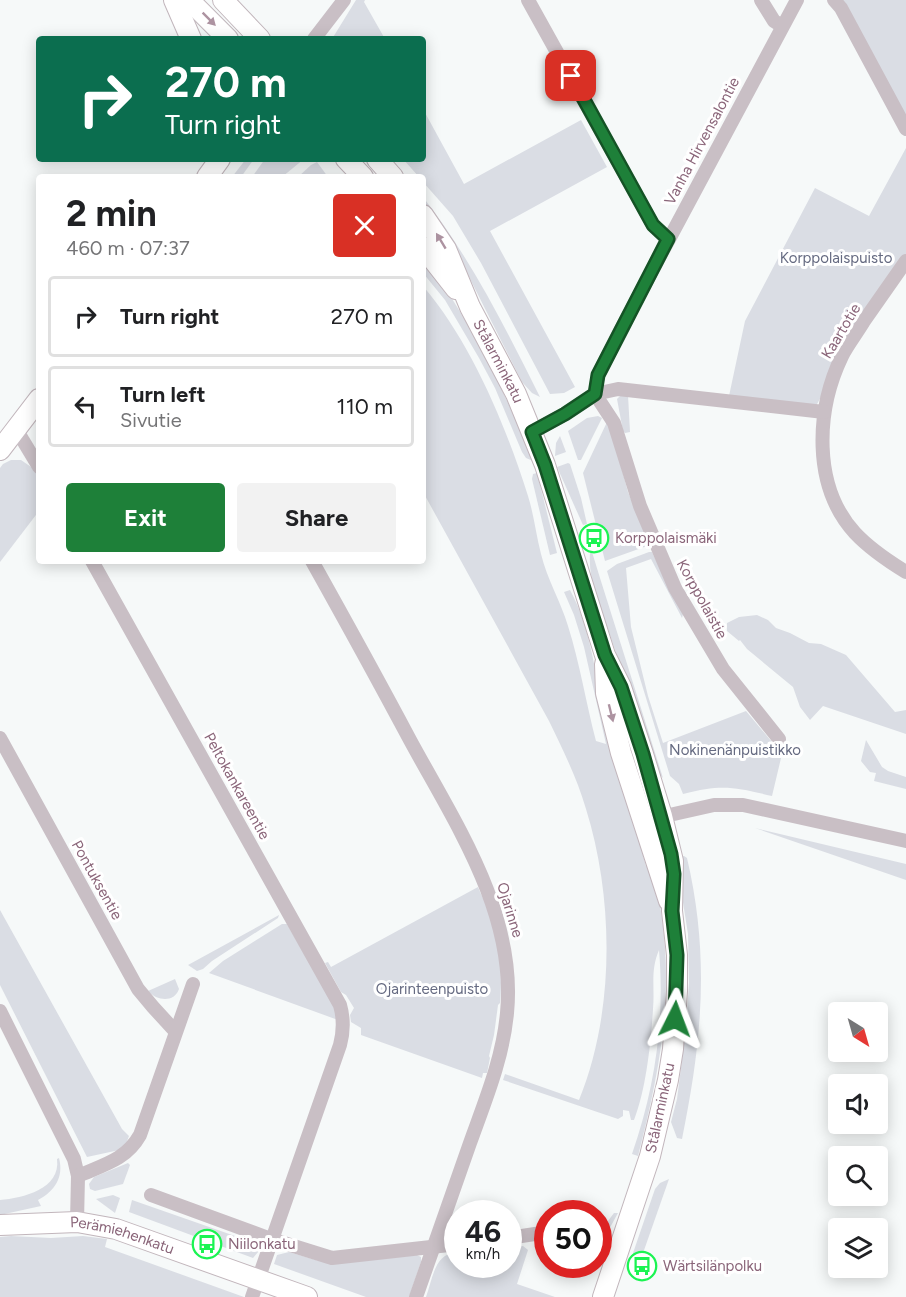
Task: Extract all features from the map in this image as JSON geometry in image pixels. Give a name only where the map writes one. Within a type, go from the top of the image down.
[{"type":"main road","points":[[174,0],[190,36]]},
{"type":"main road","points":[[189,0],[225,36]]},
{"type":"main road","points":[[224,0],[257,36]]},
{"type":"main road","points":[[349,162],[360,174]]},
{"type":"main road","points":[[380,162],[390,174]]},
{"type":"main road","name":"Stålarminkatu","points":[[426,219],[446,249],[470,307],[499,359],[545,465],[605,655],[621,687],[652,819],[673,861],[672,911],[677,955],[673,1049],[650,1156],[603,1297]]},
{"type":"main road","name":"Stålarminkatu","points":[[426,251],[470,307]]},
{"type":"main road","points":[[0,450],[36,403]]},
{"type":"main road","name":"Perämiehenkatu","points":[[0,1225],[77,1222],[116,1229],[256,1288],[307,1297]]},
{"type":"street","points":[[316,36],[344,0]]},
{"type":"street","points":[[528,0],[653,225],[668,239]]},
{"type":"street","points":[[761,0],[774,21],[782,26]]},
{"type":"street","name":"Vanha Hirvensalontie","points":[[595,394],[598,375],[668,239],[797,0]]},
{"type":"street","points":[[834,0],[841,8],[906,129]]},
{"type":"street","name":"Kaartotie","points":[[906,261],[843,354],[824,412],[822,451],[829,484],[837,505],[854,532],[874,551],[906,572]]},
{"type":"street","points":[[532,432],[595,394],[618,389],[824,412]]},
{"type":"street","name":"Korppolaistie","points":[[595,394],[614,423],[640,506],[675,588],[723,669],[779,739]]},
{"type":"street","points":[[16,429],[36,461]]},
{"type":"street","name":"Peltokankareentie","points":[[94,564],[340,1005],[344,1030],[340,1045],[271,1239]]},
{"type":"street","name":"Ojarinne","points":[[314,564],[447,807],[481,874],[495,909],[505,947],[508,1010],[498,1061],[416,1297]]},
{"type":"street","name":"Pontuksentie","points":[[0,738],[138,988],[175,1031]]},
{"type":"street","points":[[652,819],[714,805],[743,805],[906,841]]},
{"type":"street","points":[[78,1176],[117,1159],[129,1151],[140,1135],[193,984]]},
{"type":"street","points":[[0,1011],[74,1160],[78,1176],[77,1222]]},
{"type":"street","points":[[151,1195],[271,1239],[332,1258],[444,1246]]},
{"type":"street","points":[[256,1288],[271,1239]]},
{"type":"green space","points":[[356,0],[365,0],[383,36],[334,36]]},
{"type":"green space","points":[[841,0],[906,0],[906,116]]},
{"type":"green space","points":[[426,114],[464,184],[581,120],[607,167],[490,231],[575,387],[564,393],[550,394],[481,263],[453,216],[426,185],[426,174],[416,174],[406,162],[426,162]]},
{"type":"green space","name":"Korppolaispuisto","points":[[906,148],[906,254],[877,294],[816,406],[729,396],[745,321],[815,188],[869,216]]},
{"type":"green space","points":[[244,162],[252,162],[243,174],[234,174]]},
{"type":"green space","points":[[263,162],[300,162],[286,174],[254,174]]},
{"type":"green space","points":[[317,162],[326,174],[301,174]]},
{"type":"green space","points":[[426,201],[472,269],[540,397],[532,393],[522,382],[460,259],[426,208]]},
{"type":"green space","points":[[426,260],[471,329],[510,407],[533,461],[526,458],[522,452],[495,388],[445,300],[426,277]]},
{"type":"green space","points":[[426,290],[457,333],[498,414],[519,469],[530,503],[539,547],[572,640],[596,741],[606,744],[584,647],[564,592],[570,590],[583,619],[600,693],[645,854],[643,855],[646,866],[651,864],[660,902],[664,939],[665,1011],[655,1082],[638,1156],[632,1154],[647,1104],[659,1028],[661,976],[659,950],[654,972],[647,1066],[642,1095],[634,1120],[631,1120],[629,1111],[623,1110],[623,1116],[618,1119],[503,1080],[505,1074],[579,1100],[591,1066],[604,993],[606,917],[595,844],[582,798],[549,721],[426,497]]},
{"type":"green space","points":[[628,395],[630,432],[625,433],[617,399]]},
{"type":"green space","points":[[598,416],[602,418],[581,460],[578,460],[568,431],[587,418]]},
{"type":"green space","points":[[607,422],[628,492],[649,543],[647,546],[605,561],[583,473]]},
{"type":"green space","points":[[560,436],[566,452],[555,456],[556,443]]},
{"type":"green space","points":[[11,460],[21,460],[34,469],[36,473],[36,515],[0,562],[0,468]]},
{"type":"green space","points":[[568,463],[581,498],[587,524],[583,525],[557,467]]},
{"type":"green space","points":[[537,473],[557,553],[550,555],[532,479],[533,474]]},
{"type":"green space","points":[[592,552],[663,778],[652,756],[592,582],[590,553]]},
{"type":"green space","name":"Nokinenänpuistikko","points":[[652,552],[683,614],[682,618],[651,559],[626,568],[631,627],[648,696],[663,743],[746,711],[782,754],[772,796],[728,788],[683,794],[679,784],[670,776],[607,571],[617,564]]},
{"type":"green space","points":[[757,615],[768,620],[776,628],[809,643],[821,644],[846,655],[895,712],[906,710],[906,734],[823,706],[810,720],[800,707],[793,687],[727,631],[727,623],[739,617]]},
{"type":"green space","points":[[866,740],[882,767],[906,777],[906,789],[874,781],[876,773],[870,772],[861,761]]},
{"type":"green space","points":[[755,828],[906,864],[906,880]]},
{"type":"green space","points":[[684,856],[687,858],[699,929],[701,998],[694,1068],[682,1139],[677,1138],[671,1122],[677,1099],[689,983],[688,934],[676,858]]},
{"type":"green space","name":"Ojarinteenpuisto","points":[[478,887],[495,931],[501,979],[500,1003],[490,1058],[487,1073],[483,1073],[482,1078],[361,1035],[361,1028],[351,1022],[350,1015],[354,1008],[346,995],[341,992],[325,963],[328,962],[331,967]]},
{"type":"green space","points":[[0,910],[122,1129],[129,1136],[124,1149],[87,1157],[0,985]]},
{"type":"green space","points":[[279,915],[278,918],[203,969],[197,971],[188,965]]},
{"type":"green space","points":[[282,924],[287,924],[333,1004],[338,1020],[209,973],[223,961]]},
{"type":"green space","points":[[175,979],[179,989],[173,997],[160,998],[148,991]]},
{"type":"green space","points":[[59,1158],[60,1171],[57,1183],[38,1200],[41,1206],[0,1215],[0,1200],[29,1194],[47,1185],[57,1169]]},
{"type":"green space","points":[[128,1163],[130,1165],[123,1184],[95,1191],[90,1189],[89,1184],[94,1177]]},
{"type":"green space","points":[[669,1179],[642,1256],[633,1253],[655,1189],[660,1183]]},
{"type":"green space","points":[[113,1195],[120,1198],[115,1213],[96,1199]]},
{"type":"green space","points":[[132,1200],[255,1243],[259,1246],[259,1251],[253,1258],[129,1212]]},
{"type":"green space","points":[[618,1213],[612,1224],[612,1216]]},
{"type":"green space","points":[[83,1236],[107,1239],[105,1247],[244,1297],[0,1297],[0,1237],[51,1238]]},
{"type":"green space","points":[[522,1246],[528,1250],[522,1269]]},
{"type":"green space","points":[[289,1252],[319,1261],[343,1263],[417,1255],[421,1257],[421,1262],[409,1297],[366,1297],[274,1264],[277,1255]]},
{"type":"green space","points":[[443,1257],[444,1278],[519,1278],[517,1284],[555,1297],[426,1297],[436,1268]]},
{"type":"place","name":"Korppolaismäki","points":[[594,538]]},
{"type":"place","name":"Niilonkatu","points":[[207,1244]]},
{"type":"place","name":"Wärtsilänpolku","points":[[642,1266]]},
{"type":"route","points":[[571,76],[653,225],[668,239],[598,375],[595,394],[532,432],[545,465],[605,655],[621,687],[662,816],[673,861],[672,911],[677,955],[675,1019]]}]
